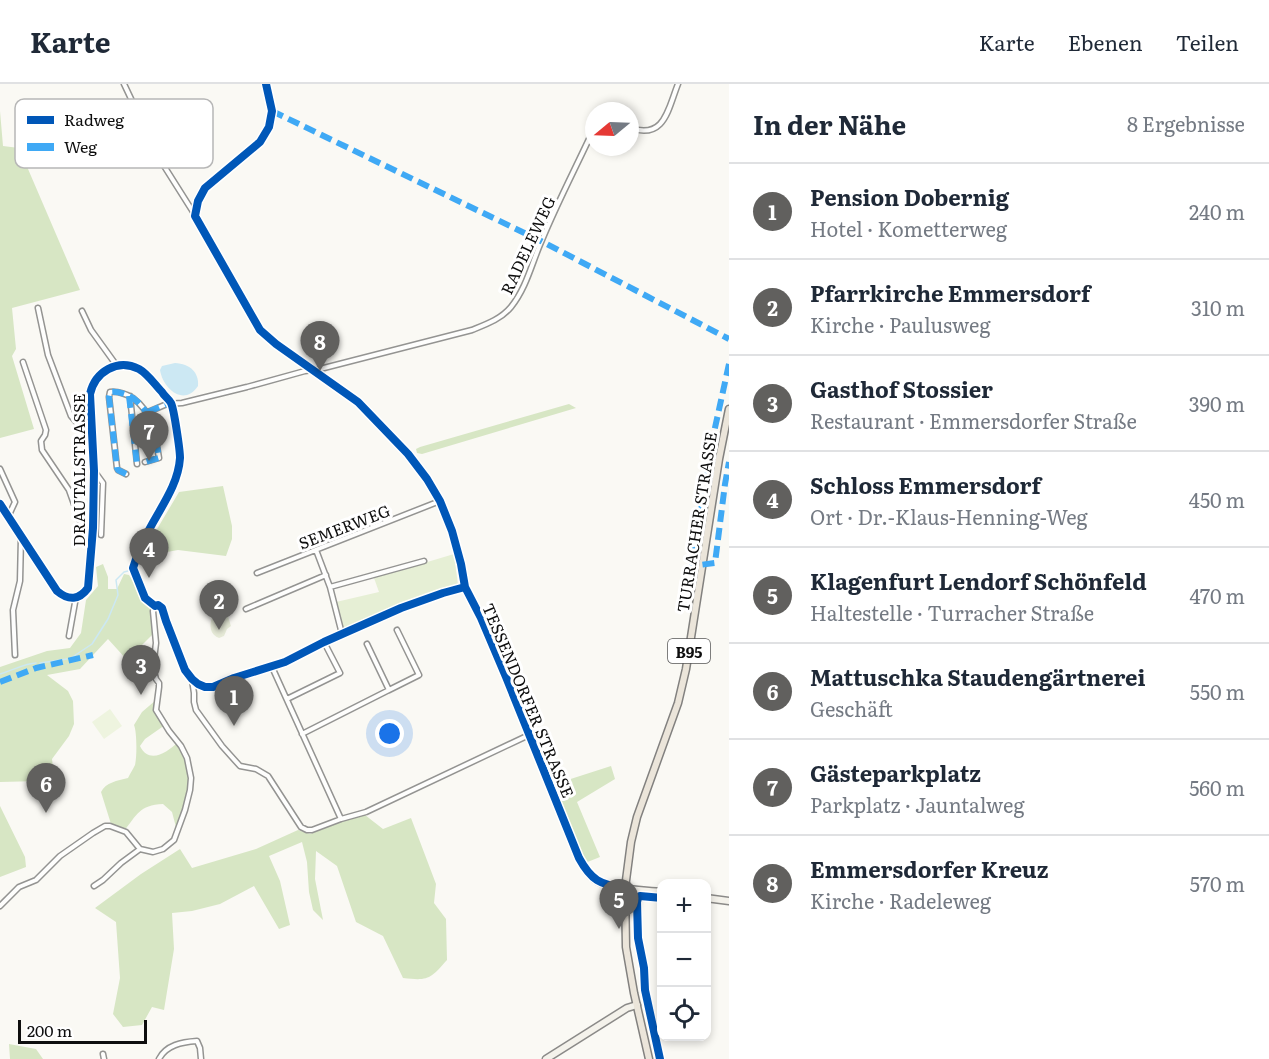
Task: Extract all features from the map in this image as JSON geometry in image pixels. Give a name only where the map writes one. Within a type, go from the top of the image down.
[{"type":"main road","name":"TURRACHER STRASSE","points":[[649,1059],[626,947],[625,888],[631,842],[637,818],[678,703],[687,669],[719,459],[729,409]]},
{"type":"street","points":[[124,84],[131,99]]},
{"type":"street","points":[[195,216],[198,201],[205,188],[260,142],[269,127],[272,111],[266,84]]},
{"type":"street","points":[[639,131],[643,132],[656,128],[662,123],[678,84]]},
{"type":"street","name":"RADELEWEG","points":[[311,370],[472,330],[493,322],[502,315],[518,297],[525,283],[541,241],[585,148]]},
{"type":"street","points":[[165,168],[195,216]]},
{"type":"street","name":"TESSENDORFER STRASSE","points":[[195,216],[260,330],[311,370],[358,402],[408,454],[427,479],[440,501],[452,531],[465,587],[481,618],[585,869],[599,882],[609,886],[657,891]]},
{"type":"street","points":[[38,308],[48,355],[71,416],[77,423],[92,426]]},
{"type":"street","points":[[82,311],[91,330],[117,366],[141,370],[171,403],[180,448],[180,461],[174,482],[142,542],[133,568],[146,598],[155,606],[162,608],[183,665],[192,679],[196,710],[240,766],[255,769],[268,776],[304,829],[312,830],[366,812],[529,734]]},
{"type":"street","points":[[23,362],[46,430],[41,445],[42,450],[69,490],[80,521],[93,528]]},
{"type":"street","name":"DRAUTALSTRASSE","points":[[69,636],[76,597],[82,595],[88,588],[93,528],[94,471],[89,401],[92,386],[101,374],[117,366]]},
{"type":"street","points":[[148,412],[171,403],[182,403],[311,370]]},
{"type":"street","points":[[126,474],[117,468],[109,397],[111,392],[116,391],[129,396],[148,412],[159,458],[145,462]]},
{"type":"street","points":[[129,396],[137,464]]},
{"type":"street","points":[[0,470],[15,502],[8,516]]},
{"type":"street","name":"DRAUTALSTRASSE","points":[[94,471],[103,483],[101,535]]},
{"type":"street","name":"SEMERWEG","points":[[257,573],[440,501]]},
{"type":"street","points":[[0,504],[57,591],[63,597],[76,597]]},
{"type":"street","points":[[15,655],[13,610],[20,581],[21,537]]},
{"type":"street","points":[[316,550],[330,587],[342,634]]},
{"type":"street","points":[[330,587],[424,561]]},
{"type":"street","points":[[246,609],[326,575]]},
{"type":"street","points":[[194,693],[205,687],[216,686],[285,662],[324,642],[421,601],[465,587]]},
{"type":"street","points":[[0,906],[19,887],[36,880],[60,856],[105,826],[126,832],[140,849],[153,852],[163,849],[174,840],[190,790],[191,778],[187,758],[181,746],[156,710],[159,683],[153,668],[156,643],[153,611],[155,606]]},
{"type":"street","points":[[302,734],[419,675],[397,630]]},
{"type":"street","points":[[287,699],[340,673],[324,642]]},
{"type":"street","points":[[367,645],[389,690]]},
{"type":"street","points":[[272,666],[341,819]]},
{"type":"street","points":[[192,679],[205,687]]},
{"type":"street","points":[[94,886],[140,849]]},
{"type":"street","points":[[711,899],[729,901]]},
{"type":"street","points":[[546,1059],[627,1008],[637,1005]]},
{"type":"street","points":[[159,1059],[168,1048],[184,1042],[197,1041],[201,1059]]},
{"type":"green space","points":[[0,111],[3,146],[15,148],[15,168],[28,168],[80,290],[12,308],[16,349],[12,356],[34,429],[0,438]]},
{"type":"green space","points":[[569,404],[576,408],[422,454],[417,453],[416,449],[420,447]]},
{"type":"green space","points":[[223,486],[232,526],[232,539],[226,556],[178,550],[156,554],[147,546],[179,492]]},
{"type":"green space","points":[[454,554],[458,585],[343,630],[336,602],[379,592],[374,578]]},
{"type":"green space","points":[[103,564],[108,577],[108,589],[117,589],[124,574],[129,575],[151,610],[153,634],[127,660],[108,639],[80,669],[47,675],[68,691],[73,701],[74,724],[69,736],[52,759],[54,776],[40,781],[0,782],[0,667],[47,651],[70,648],[81,633],[86,600],[98,586],[96,567]]},
{"type":"green space","points":[[215,603],[224,604],[231,626],[224,636],[219,638],[214,635],[211,627],[212,618],[210,616]]},
{"type":"green space","points":[[156,700],[158,714],[165,725],[145,739],[140,746],[144,752],[153,756],[164,753],[178,742],[183,749],[191,781],[177,831],[172,812],[163,804],[144,809],[124,831],[111,824],[101,792],[109,784],[128,778],[136,761],[134,725],[142,712]]},
{"type":"green space","points":[[110,709],[122,726],[104,739],[92,722]]},
{"type":"green space","points":[[611,766],[615,779],[577,802],[600,857],[585,863],[552,785]]},
{"type":"green space","points":[[0,806],[25,857],[26,867],[0,877]]},
{"type":"green space","points":[[365,815],[383,829],[411,818],[436,884],[434,903],[446,919],[447,960],[437,971],[424,979],[403,978],[383,936],[356,922],[337,866],[316,851],[315,879],[323,920],[313,910],[302,842],[269,856],[280,881],[290,925],[279,929],[254,886],[220,904],[172,913],[174,949],[164,1010],[152,1007],[142,1025],[123,1027],[113,1014],[120,978],[116,922],[95,908],[180,849],[192,868],[256,849],[298,830],[310,834]]},
{"type":"green space","points":[[9,1044],[36,1049],[43,1059],[10,1059]]},
{"type":"water","points":[[175,363],[189,367],[197,377],[198,386],[187,395],[175,393],[162,377],[160,370],[162,366]]},
{"type":"waterway","points":[[71,658],[92,644],[108,619],[118,595],[116,580],[128,571]]},
{"type":"waterway","points":[[40,663],[67,659]]},
{"type":"waterway","points":[[0,674],[36,663]]},
{"type":"marked path","points":[[272,111],[541,241],[729,339]]},
{"type":"marked path","points":[[729,364],[711,446],[692,566],[715,563],[729,462]]},
{"type":"marked path","points":[[126,474],[117,468],[110,392],[122,393],[133,398],[149,417],[159,458],[145,462]]},
{"type":"marked path","points":[[129,396],[137,464]]},
{"type":"marked path","points":[[148,412],[167,404]]},
{"type":"marked path","points":[[0,682],[36,668],[93,655]]},
{"type":"cycle path","points":[[266,84],[272,111],[269,127],[260,142],[205,188],[198,201],[195,216],[260,330],[276,344],[358,402],[408,454],[427,479],[440,501],[452,531],[465,587],[506,677],[579,858],[588,872],[597,880],[625,888]]},
{"type":"cycle path","points":[[0,504],[57,591],[70,598],[85,592],[88,588],[93,528],[94,471],[90,394],[97,379],[108,369],[115,366],[131,366],[145,374],[171,403],[180,458],[171,491],[140,548],[133,568],[145,598],[155,606],[162,608],[185,670],[198,684],[213,687],[285,662],[401,608],[465,587]]},
{"type":"cycle path","points":[[657,898],[640,896],[637,902],[638,938],[644,968],[645,990],[660,1059]]},
{"type":"place","name":"Emmersdorfer Kreuz","points":[[320,371]]},
{"type":"place","name":"Gästeparkplatz","points":[[149,461]]},
{"type":"place","name":"Schloss Emmersdorf","points":[[149,578]]},
{"type":"place","name":"Pfarrkirche Emmersdorf","points":[[219,630]]},
{"type":"place","name":"Gasthof Stossier","points":[[141,695]]},
{"type":"place","name":"Pension Dobernig","points":[[234,726]]},
{"type":"place","name":"Mattuschka Staudengärtnerei","points":[[46,813]]},
{"type":"place","name":"Klagenfurt Lendorf Schönfeld","points":[[619,929]]}]
